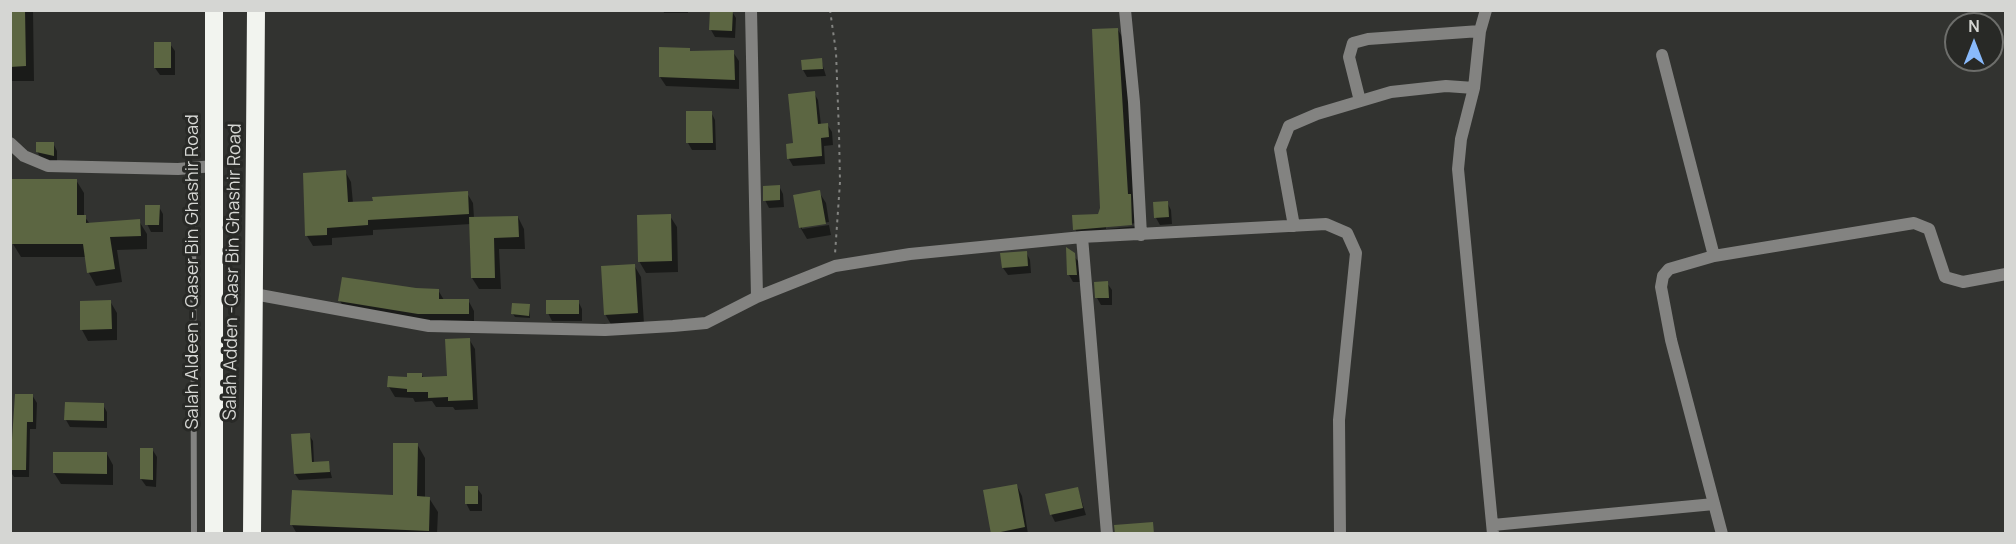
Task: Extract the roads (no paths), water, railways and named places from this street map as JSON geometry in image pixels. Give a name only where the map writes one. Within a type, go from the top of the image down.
[{"type":"highway","name":"Salah Aldeen - Qaser Bin Ghashir Road","points":[[214,10],[214,534]]},
{"type":"highway","name":"Salah Adden -Qasr Bin Ghashir Road","points":[[252,534],[256,10]]},
{"type":"street","points":[[751,10],[757,297]]},
{"type":"street","points":[[1125,10],[1134,102],[1141,235]]},
{"type":"street","points":[[1486,10],[1480,31],[1474,88],[1461,139],[1458,169],[1493,529],[1714,504]]},
{"type":"street","points":[[1360,101],[1349,57],[1353,43],[1368,39],[1480,31]]},
{"type":"street","points":[[1662,55],[1714,256]]},
{"type":"street","points":[[1294,226],[1280,149],[1289,126],[1295,122],[1391,92],[1424,87],[1474,88]]},
{"type":"street","points":[[10,143],[24,156],[48,166],[193,168],[214,166]]},
{"type":"street","points":[[1722,534],[1671,339],[1661,286],[1663,276],[1669,269],[1714,256],[1914,223],[1929,229],[1945,277],[1963,282],[2006,274]]},
{"type":"street","points":[[254,294],[429,326],[604,330],[706,323],[757,297],[835,266],[909,254],[1082,237],[1326,224],[1338,228],[1351,238],[1356,253],[1339,420],[1340,534]]},
{"type":"street","points":[[1082,237],[1107,534]]},
{"type":"lane","points":[[193,168],[194,534]]}]
